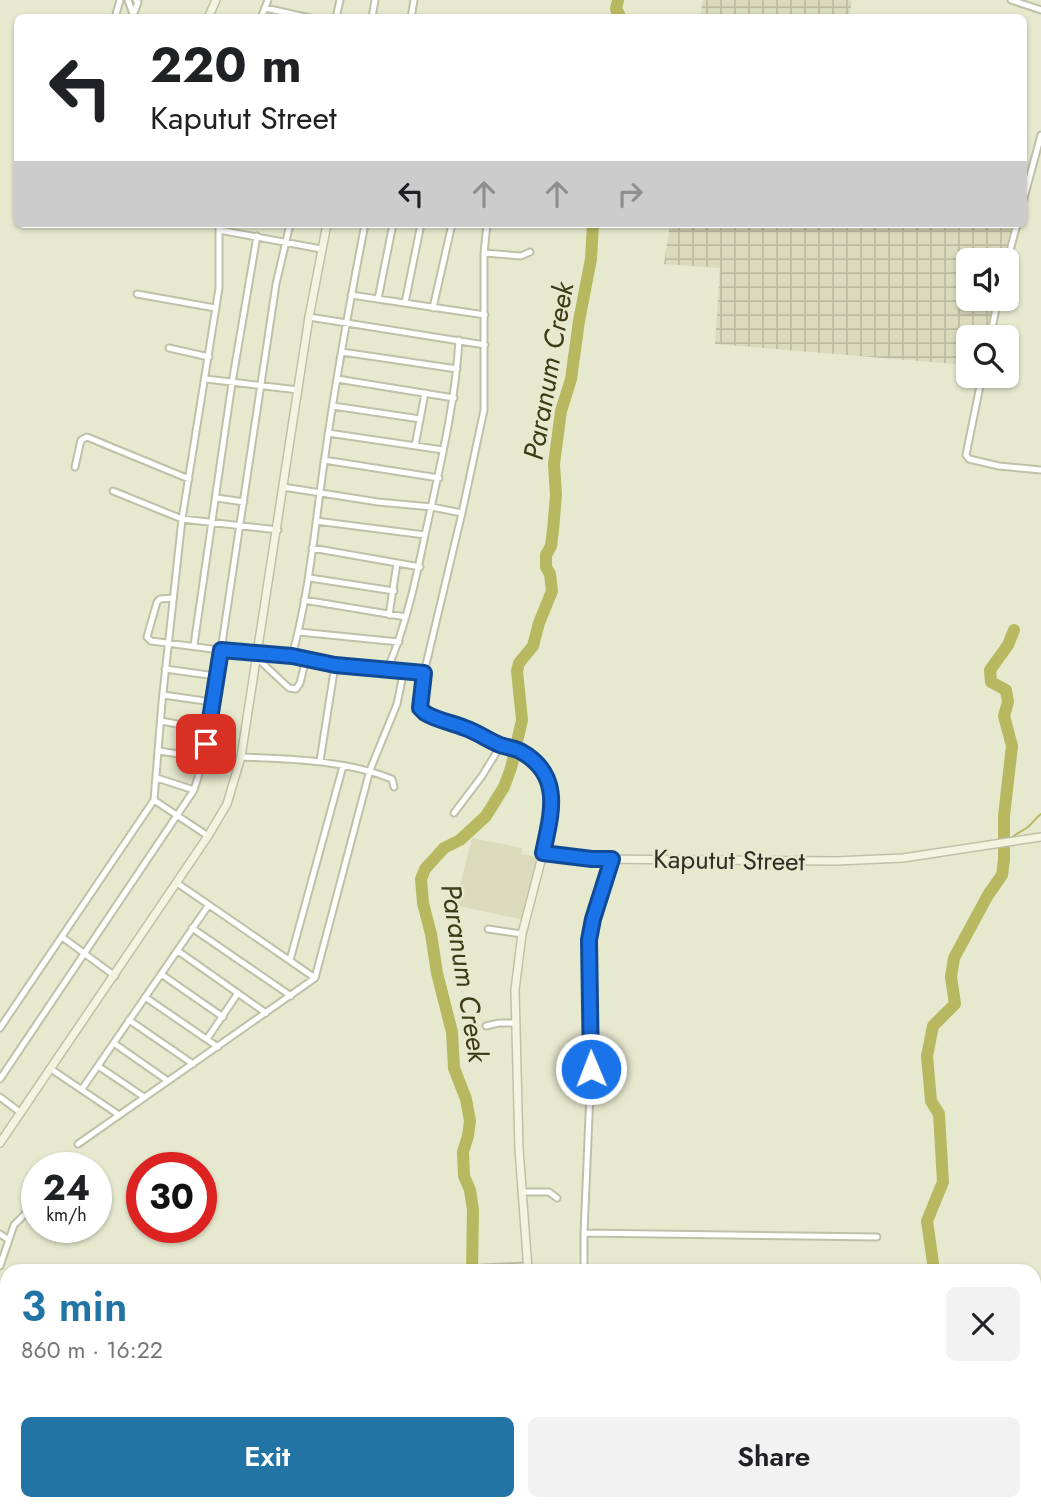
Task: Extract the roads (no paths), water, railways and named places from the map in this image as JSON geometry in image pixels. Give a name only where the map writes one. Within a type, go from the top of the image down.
[{"type":"street","points":[[263,14],[268,0]]},
{"type":"street","points":[[1011,0],[1041,10]]},
{"type":"street","points":[[265,8],[292,14]]},
{"type":"street","points":[[1027,187],[1041,135]]},
{"type":"street","points":[[0,1028],[154,800],[182,519],[206,379],[221,265],[219,228]]},
{"type":"street","points":[[223,228],[321,249]]},
{"type":"street","points":[[0,1079],[194,790],[209,730],[276,285],[289,228]]},
{"type":"street","points":[[0,1143],[177,883],[226,804],[241,757],[309,317],[326,228]]},
{"type":"street","points":[[292,656],[310,578],[328,433],[364,228]]},
{"type":"street","points":[[378,299],[392,228]]},
{"type":"street","points":[[405,303],[420,228]]},
{"type":"street","points":[[433,308],[451,228]]},
{"type":"street","points":[[487,228],[484,253],[484,410],[424,673],[420,708],[425,713],[521,752],[540,768],[549,780],[552,790],[552,810],[522,934],[515,990],[522,1192],[528,1264]]},
{"type":"street","points":[[1011,248],[1016,228]]},
{"type":"street","points":[[194,645],[232,383],[257,236]]},
{"type":"street","points":[[484,253],[521,256],[530,252]]},
{"type":"street","points":[[137,294],[215,308]]},
{"type":"street","points":[[351,295],[485,315]]},
{"type":"street","points":[[309,317],[485,345]]},
{"type":"street","points":[[388,668],[399,642],[420,567],[454,398],[459,340]]},
{"type":"street","points":[[169,348],[209,357]]},
{"type":"street","points":[[342,352],[457,369]]},
{"type":"street","points":[[206,379],[298,390]]},
{"type":"street","points":[[337,379],[454,398]]},
{"type":"street","points":[[980,388],[966,455],[969,459],[999,466],[1041,470]]},
{"type":"street","points":[[415,446],[425,393]]},
{"type":"street","points":[[333,406],[420,419]]},
{"type":"street","points":[[328,433],[443,450]]},
{"type":"street","points":[[75,467],[81,440],[87,437],[190,479]]},
{"type":"street","points":[[324,460],[439,478]]},
{"type":"street","points":[[284,487],[462,513]]},
{"type":"street","points":[[113,491],[182,519],[278,530]]},
{"type":"street","points":[[217,498],[244,502]]},
{"type":"street","points":[[316,521],[425,535]]},
{"type":"street","points":[[312,548],[420,567]]},
{"type":"street","points":[[389,615],[397,563]]},
{"type":"street","points":[[310,578],[394,591]]},
{"type":"street","points":[[173,598],[160,599],[157,602],[148,637],[151,641],[194,645],[258,657],[292,656],[335,665],[424,673]]},
{"type":"street","points":[[304,600],[406,617]]},
{"type":"street","points":[[299,632],[399,642]]},
{"type":"street","points":[[258,657],[289,688],[296,689],[306,659]]},
{"type":"street","points":[[320,761],[335,665]]},
{"type":"street","points":[[165,669],[216,676]]},
{"type":"street","points":[[78,1144],[315,978],[370,770],[397,704],[404,670]]},
{"type":"street","points":[[163,695],[212,702]]},
{"type":"street","points":[[161,721],[209,730]]},
{"type":"street","points":[[454,813],[505,746]]},
{"type":"street","points":[[159,751],[204,758]]},
{"type":"street","points":[[241,757],[320,761],[370,770],[392,779],[394,787]]},
{"type":"street","points":[[290,960],[343,766]]},
{"type":"street","points":[[157,778],[194,790]]},
{"type":"street","points":[[154,800],[208,835]]},
{"type":"street","name":"Kaputut Street","points":[[543,853],[592,859],[836,861],[903,858],[1041,837]]},
{"type":"street","points":[[584,1264],[591,1069],[589,940],[596,906],[612,859]]},
{"type":"street","points":[[177,883],[315,978]]},
{"type":"street","points":[[82,1089],[208,906]]},
{"type":"street","points":[[192,928],[291,996]]},
{"type":"street","points":[[488,929],[522,934]]},
{"type":"street","points":[[62,937],[115,976]]},
{"type":"street","points":[[177,951],[266,1013]]},
{"type":"street","points":[[161,974],[223,1017]]},
{"type":"street","points":[[207,1039],[238,993]]},
{"type":"street","points":[[145,997],[218,1046]]},
{"type":"street","points":[[130,1020],[193,1064]]},
{"type":"street","points":[[486,1026],[515,1023]]},
{"type":"street","points":[[115,1044],[168,1081]]},
{"type":"street","points":[[98,1066],[144,1097]]},
{"type":"street","points":[[51,1069],[119,1115]]},
{"type":"street","points":[[0,1097],[21,1112]]},
{"type":"street","points":[[522,1192],[549,1192],[557,1198]]},
{"type":"street","points":[[1,1264],[15,1225],[21,1219]]},
{"type":"street","points":[[584,1233],[877,1237]]},
{"type":"street","points":[[0,1234],[9,1240]]},
{"type":"waterway","name":"Paranum Creek","points":[[618,0],[616,9],[619,14]]},
{"type":"waterway","name":"Paranum Creek","points":[[472,1264],[473,1210],[470,1190],[464,1176],[463,1152],[470,1121],[466,1099],[454,1068],[452,1032],[437,973],[421,879],[425,869],[444,848],[460,840],[486,816],[504,787],[511,768],[522,720],[517,671],[519,663],[533,646],[552,591],[546,555],[551,546],[553,530],[556,495],[554,464],[561,411],[571,379],[591,259],[593,228]]},
{"type":"waterway","points":[[933,1264],[927,1221],[943,1182],[939,1114],[931,1101],[927,1056],[933,1026],[955,1004],[951,977],[954,958],[988,895],[1002,875],[1004,816],[1012,746],[1004,716],[1008,702],[1006,690],[991,682],[990,670],[1008,645],[1014,630]]},
{"type":"waterway","points":[[1010,839],[1027,828],[1041,814]]}]
